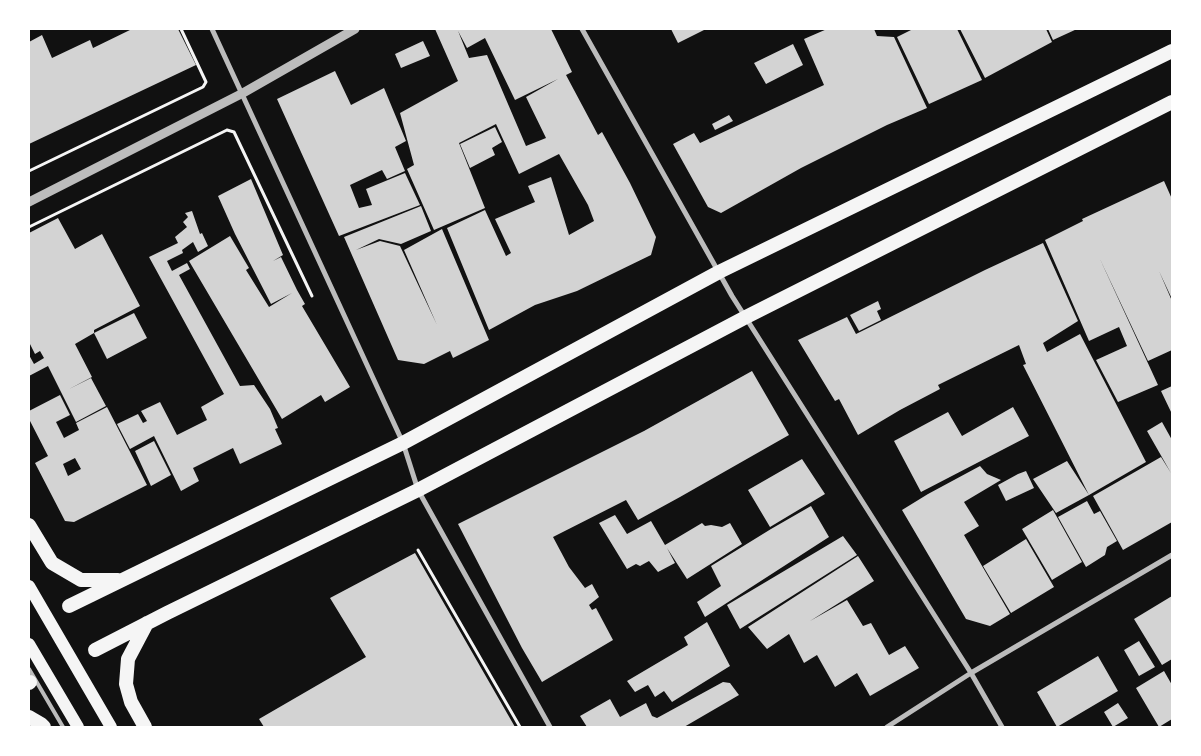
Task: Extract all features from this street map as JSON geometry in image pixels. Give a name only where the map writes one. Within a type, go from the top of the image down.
[{"type":"highway","points":[[69,606],[403,443],[718,272],[1172,51]]},
{"type":"highway","points":[[95,650],[418,490],[746,317],[1172,102]]},
{"type":"highway","points":[[29,525],[52,563],[81,580],[121,580]]},
{"type":"highway","points":[[145,727],[131,702],[126,684],[128,659],[147,623]]},
{"type":"highway","points":[[29,717],[44,727]]},
{"type":"main road","points":[[29,586],[111,727]]},
{"type":"main road","points":[[29,644],[78,727]]},
{"type":"street","points":[[212,29],[403,443],[418,490],[550,727]]},
{"type":"street","points":[[29,202],[243,93],[355,29]]},
{"type":"street","points":[[582,29],[732,296],[971,673],[1002,727]]},
{"type":"street","points":[[886,727],[971,673],[1172,555]]},
{"type":"lane","points":[[29,678],[63,727]]},
{"type":"path","points":[[29,171],[203,87],[206,82],[181,29]]},
{"type":"path","points":[[225,126],[227,130]]},
{"type":"path","points":[[29,227],[227,130],[234,132],[314,299]]},
{"type":"path","points":[[418,550],[520,727]]},
{"type":"building","points":[[132,29],[178,29],[196,65],[29,144],[29,42],[42,35],[52,58],[90,40],[93,48]]},
{"type":"building","points":[[435,29],[551,29],[572,72],[566,75],[598,135],[602,132],[630,183],[656,237],[651,255],[577,291],[535,305],[489,330],[447,228],[485,210],[506,256],[511,253],[495,219],[535,202],[528,186],[551,177],[569,235],[594,221],[588,205],[559,154],[519,174],[496,124],[459,143],[485,208],[434,230],[407,169],[414,165],[400,113],[458,81]],"holes":[[[458,31],[467,48],[485,38],[515,100],[558,79],[526,97],[546,138],[526,146],[487,55],[469,58]]]},
{"type":"building","points":[[671,29],[706,29],[678,43]]},
{"type":"building","points":[[827,29],[874,29],[877,36],[894,37],[927,108],[887,125],[801,168],[721,213],[708,207],[673,144],[694,133],[700,143],[824,85],[804,39]]},
{"type":"building","points":[[913,29],[957,29],[982,80],[929,104],[897,37]]},
{"type":"building","points":[[960,29],[1046,29],[1052,42],[985,78]]},
{"type":"building","points":[[1048,29],[1077,29],[1053,40]]},
{"type":"building","points":[[423,41],[430,56],[401,68],[395,54]]},
{"type":"building","points":[[793,44],[803,65],[766,84],[754,63]]},
{"type":"building","points":[[335,71],[351,105],[384,88],[406,141],[395,147],[405,171],[387,179],[382,170],[350,185],[359,208],[372,205],[366,189],[405,173],[420,205],[339,236],[277,99]]},
{"type":"building","points":[[729,115],[733,121],[715,130],[712,124]]},
{"type":"building","points":[[495,127],[502,142],[492,148],[495,155],[470,168],[460,144]]},
{"type":"building","points":[[251,179],[283,255],[273,261],[281,257],[305,304],[302,306],[350,387],[325,402],[321,395],[282,419],[189,261],[230,236],[249,268],[246,270],[269,307],[292,293],[271,304],[218,196]]},
{"type":"building","points":[[1164,181],[1172,199],[1172,299],[1159,271],[1172,301],[1172,350],[1148,361],[1099,257],[1158,385],[1118,402],[1096,360],[1127,346],[1119,327],[1089,341],[1045,240],[1083,221],[1082,219]]},
{"type":"building","points":[[421,206],[431,231],[401,244],[379,239],[356,250],[380,241],[400,246],[437,325],[404,250],[442,229],[489,340],[453,358],[450,351],[424,364],[398,360],[344,237]]},
{"type":"building","points":[[192,211],[200,234],[202,233],[208,246],[198,252],[193,242],[182,250],[183,253],[167,261],[172,271],[187,263],[190,269],[179,275],[240,386],[254,385],[270,409],[278,428],[275,429],[282,444],[240,464],[233,448],[193,468],[199,481],[181,491],[154,436],[130,449],[117,424],[138,414],[143,423],[147,421],[141,411],[160,402],[177,435],[207,420],[201,407],[224,394],[149,257],[178,243],[175,237],[187,227],[183,222],[188,217],[185,213]]},
{"type":"building","points":[[58,218],[75,249],[102,234],[140,306],[94,330],[94,333],[75,344],[92,377],[69,389],[91,378],[106,406],[76,422],[48,366],[29,376],[29,355],[34,364],[44,358],[40,351],[35,354],[29,342],[29,233]]},
{"type":"building","points":[[1043,243],[1078,321],[1043,343],[1047,352],[1080,334],[1146,462],[1089,495],[1023,365],[1026,364],[1019,345],[938,385],[940,389],[858,435],[839,399],[835,401],[798,340],[847,317],[856,334]]},
{"type":"building","points":[[878,301],[881,309],[877,311],[881,320],[859,331],[850,315]]},
{"type":"building","points":[[134,313],[147,338],[107,359],[94,333]]},
{"type":"building","points":[[752,371],[789,435],[638,520],[626,500],[553,537],[569,567],[585,588],[592,584],[599,597],[589,605],[592,610],[596,608],[613,640],[542,682],[522,648],[458,524],[644,431]]},
{"type":"building","points":[[1172,386],[1172,414],[1161,391]]},
{"type":"building","points":[[60,395],[70,415],[56,422],[64,438],[79,430],[76,423],[107,407],[147,485],[74,522],[65,521],[35,463],[48,456],[29,419],[29,411]],"holes":[[[75,458],[81,469],[68,476],[63,464]]]},
{"type":"building","points":[[1013,407],[1029,436],[921,492],[894,441],[948,412],[962,436]]},
{"type":"building","points":[[1162,422],[1172,440],[1172,522],[1123,550],[1093,496],[1161,457],[1171,473],[1147,431]]},
{"type":"building","points":[[154,441],[171,475],[151,486],[135,451]]},
{"type":"building","points":[[802,459],[825,494],[770,527],[748,490]]},
{"type":"building","points":[[1067,461],[1089,495],[1056,513],[1033,479]]},
{"type":"building","points":[[980,466],[987,474],[1001,480],[964,502],[979,526],[964,535],[1010,614],[990,626],[966,619],[902,510]]},
{"type":"building","points":[[1026,471],[1034,488],[1006,501],[998,485]]},
{"type":"building","points":[[1087,501],[1094,514],[1100,511],[1117,541],[1107,547],[1105,555],[1086,567],[1058,517]]},
{"type":"building","points":[[811,506],[829,537],[705,617],[697,602],[721,586],[711,566]]},
{"type":"building","points":[[1053,510],[1082,562],[1052,580],[1022,529]]},
{"type":"building","points":[[615,515],[627,534],[651,521],[665,545],[702,523],[705,526],[722,527],[730,523],[742,544],[687,579],[667,548],[675,563],[658,572],[649,561],[640,566],[636,564],[627,569],[599,523]]},
{"type":"building","points":[[843,536],[857,555],[740,629],[727,605]]},
{"type":"building","points":[[1026,539],[1054,587],[1011,613],[983,566]]},
{"type":"building","points":[[415,553],[515,727],[264,727],[259,719],[366,657],[330,598]]},
{"type":"building","points":[[858,556],[874,581],[810,621],[847,600],[863,626],[871,623],[889,655],[905,646],[919,668],[870,696],[857,673],[835,687],[817,655],[804,663],[789,634],[767,649],[748,627]]},
{"type":"building","points":[[1172,596],[1172,659],[1162,665],[1134,619]]},
{"type":"building","points":[[707,622],[730,666],[672,702],[664,691],[655,697],[648,685],[635,692],[627,681],[688,645],[684,637]]},
{"type":"building","points":[[1139,641],[1155,667],[1139,676],[1124,650]]},
{"type":"building","points":[[1098,656],[1118,691],[1057,727],[1037,692]]},
{"type":"building","points":[[1164,671],[1172,685],[1172,719],[1159,727],[1136,688]]},
{"type":"building","points":[[723,682],[730,683],[739,695],[684,727],[587,727],[580,716],[610,699],[620,717],[646,703],[652,716],[657,718]]},
{"type":"building","points":[[1118,703],[1128,718],[1113,727],[1104,712]]}]
